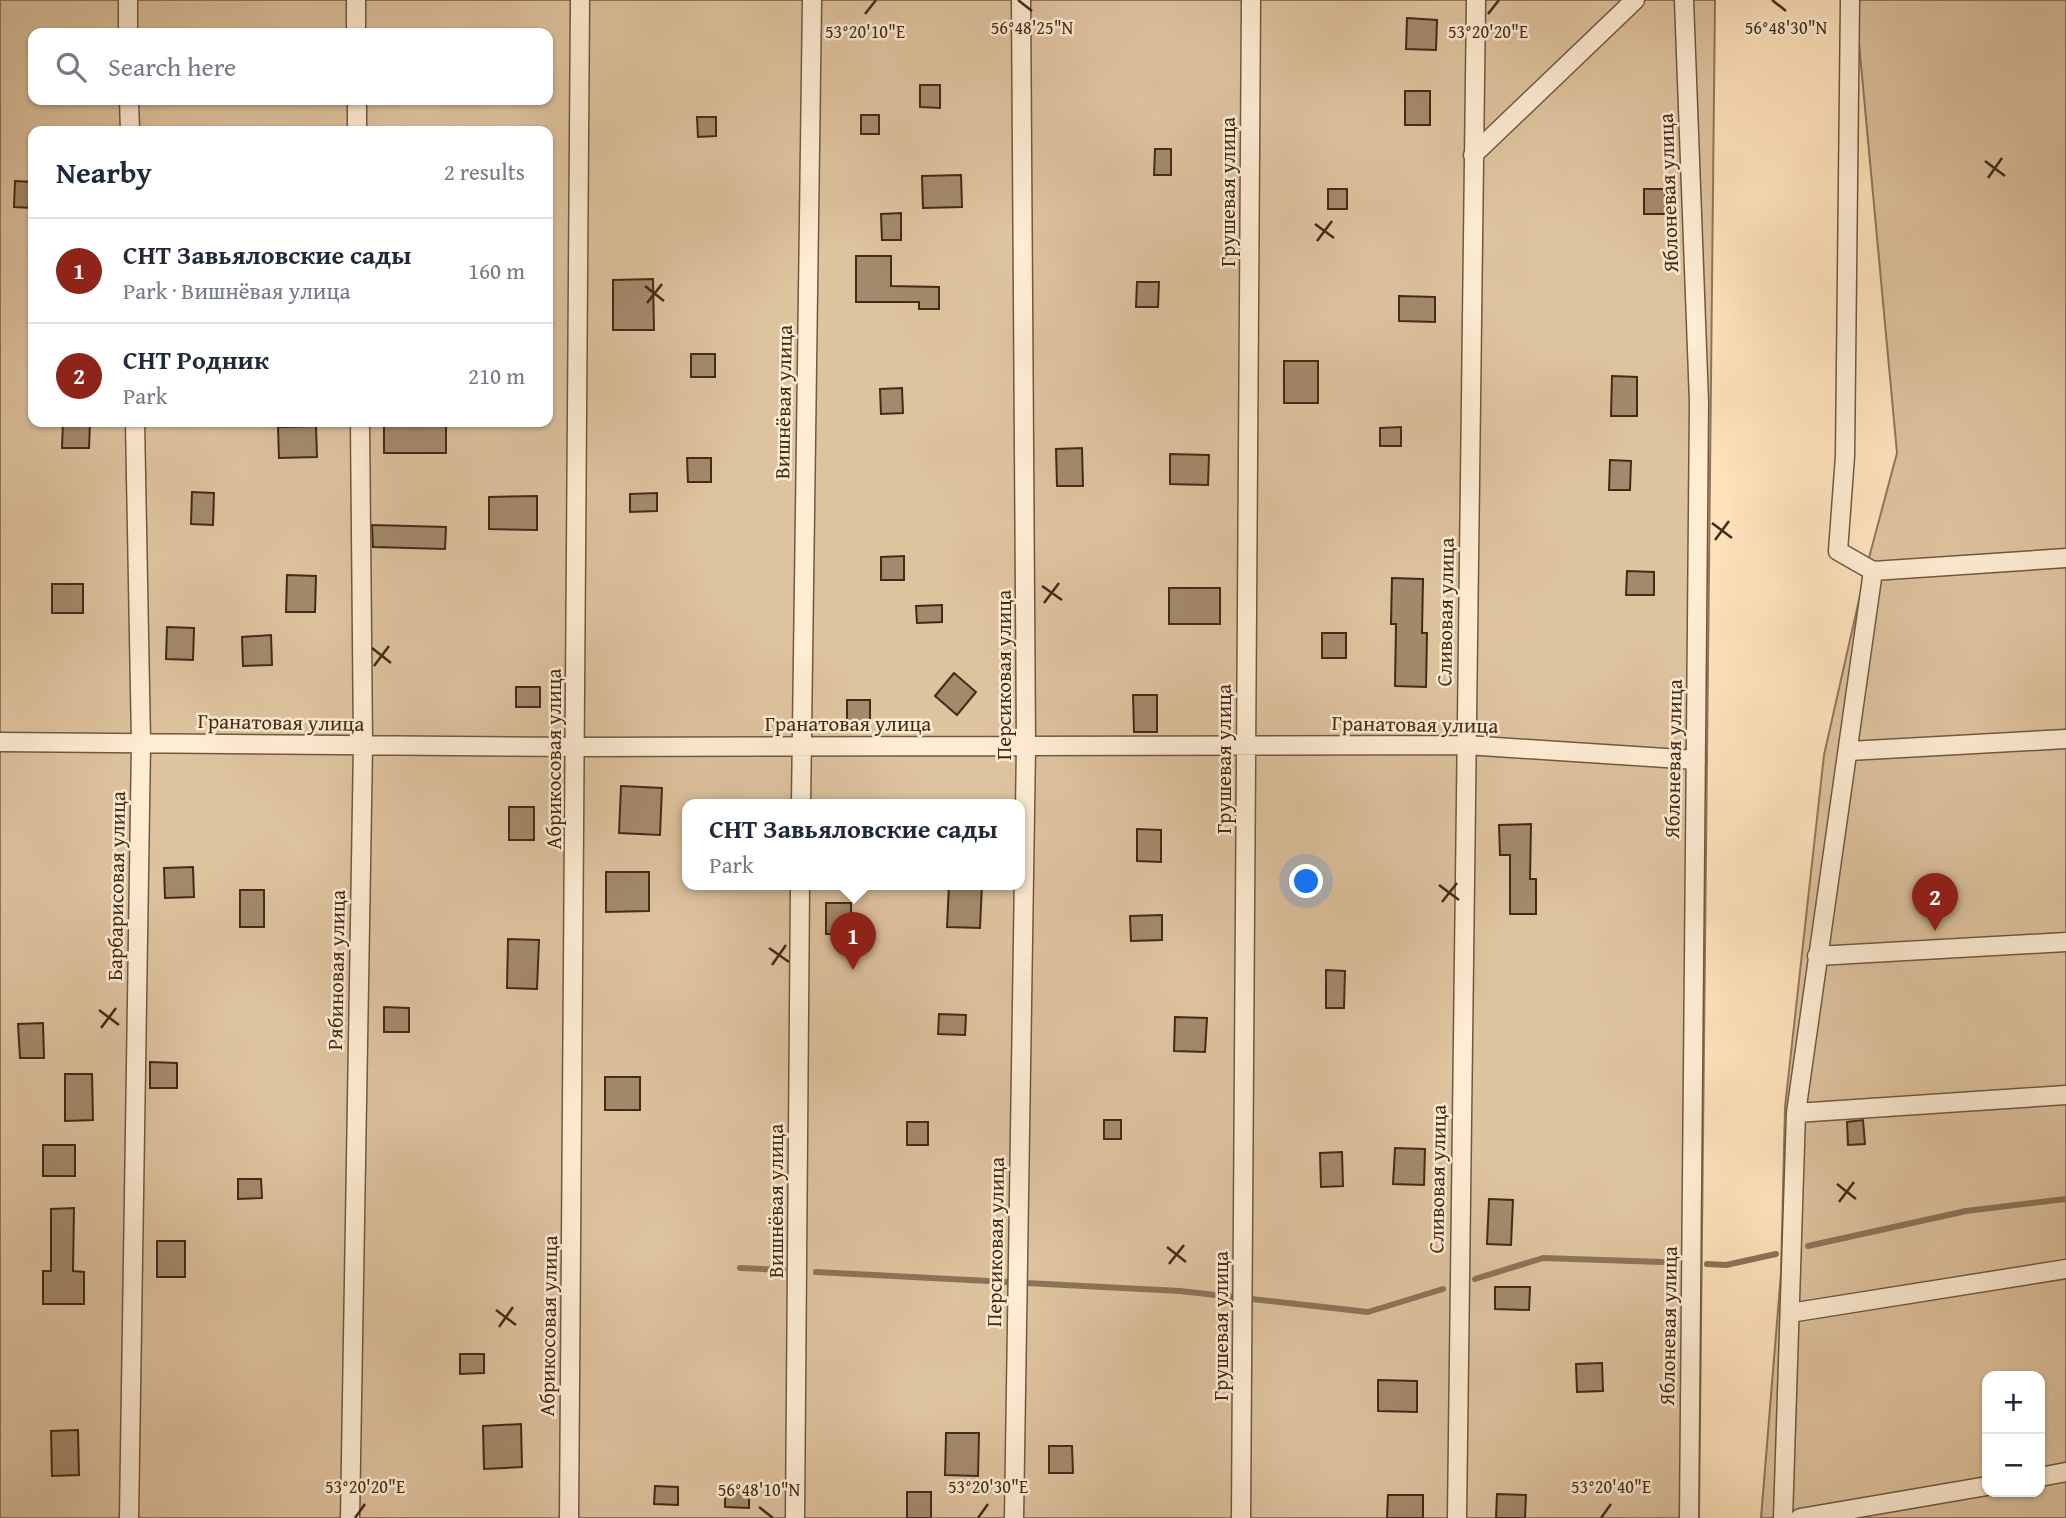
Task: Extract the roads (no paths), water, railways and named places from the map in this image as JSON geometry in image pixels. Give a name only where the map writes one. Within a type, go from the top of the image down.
[{"type":"street","points":[[128,0],[128,28]]},
{"type":"street","points":[[356,0],[356,28]]},
{"type":"street","name":"Абрикосовая улица","points":[[569,1518],[580,0]]},
{"type":"street","name":"Вишнёвая улица","points":[[801,799],[812,0]]},
{"type":"street","name":"Персиковая улица","points":[[1021,0],[1025,810]]},
{"type":"street","name":"Грушевая улица","points":[[1241,1518],[1251,0]]},
{"type":"street","name":"Сливовая улица","points":[[1457,1518],[1476,0]]},
{"type":"street","points":[[1473,155],[1635,0]]},
{"type":"street","name":"Яблоневая улица","points":[[1684,0],[1699,402],[1689,1518]]},
{"type":"street","points":[[1850,0],[1845,456],[1838,551],[1873,570],[2066,558]]},
{"type":"street","points":[[130,105],[130,126]]},
{"type":"street","points":[[357,105],[357,126]]},
{"type":"street","name":"Барбарисовая улица","points":[[129,1518],[141,743],[135,427]]},
{"type":"street","name":"Рябиновая улица","points":[[350,1518],[363,746],[360,427]]},
{"type":"street","points":[[1783,1518],[1796,1113],[1873,570]]},
{"type":"street","points":[[1849,751],[2066,739]]},
{"type":"street","name":"Гранатовая улица","points":[[0,742],[576,747],[1466,746],[1696,760]]},
{"type":"street","name":"Вишнёвая улица","points":[[795,1518],[800,890]]},
{"type":"street","name":"Персиковая улица","points":[[1014,1518],[1024,890]]},
{"type":"street","points":[[1817,956],[2066,942]]},
{"type":"street","points":[[1796,1113],[2066,1096]]},
{"type":"street","points":[[1790,1313],[2066,1269]]},
{"type":"street","points":[[2045,1476],[2066,1472]]},
{"type":"street","points":[[1800,1518],[1982,1487]]},
{"type":"waterway","points":[[1808,1246],[1966,1211],[2066,1199]]},
{"type":"waterway","points":[[1707,1264],[1726,1265],[1776,1254]]},
{"type":"waterway","points":[[1475,1279],[1543,1258],[1662,1262]]},
{"type":"waterway","points":[[740,1268],[783,1270]]},
{"type":"waterway","points":[[816,1272],[1180,1291],[1368,1312],[1443,1289]]},
{"type":"place","name":"СНТ Родник","points":[[1935,931]]},
{"type":"place","name":"СНТ Завьяловские сады","points":[[853,970]]}]
